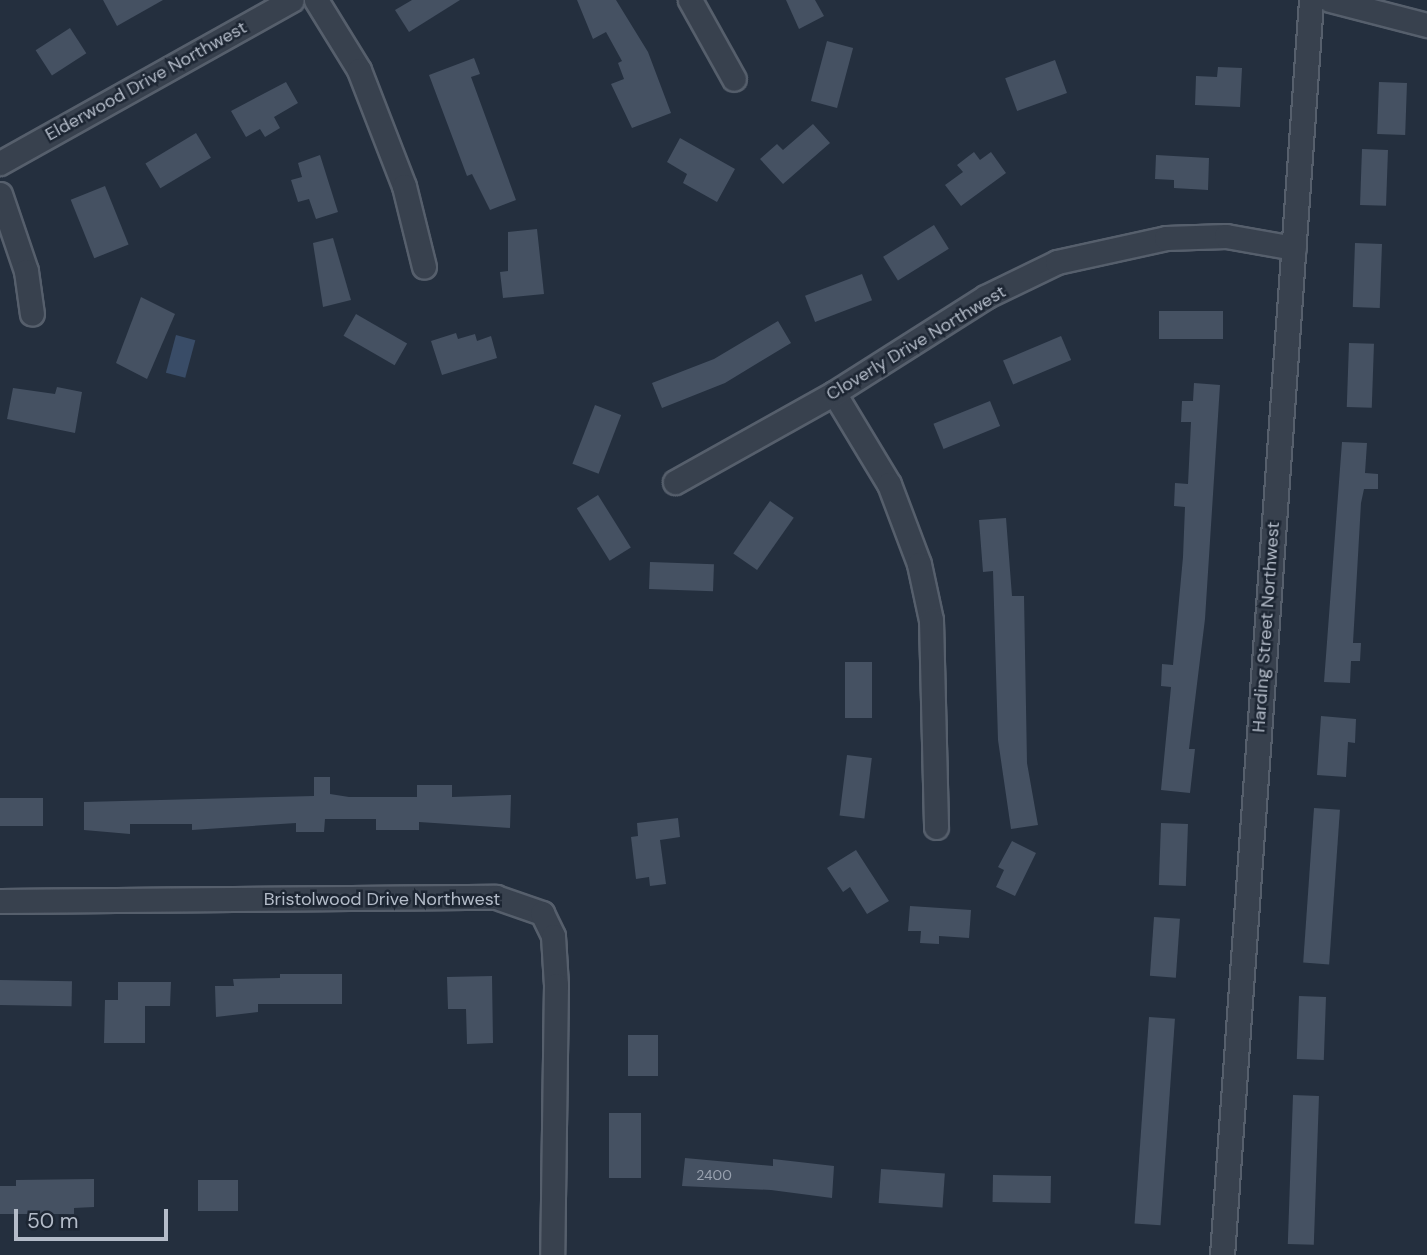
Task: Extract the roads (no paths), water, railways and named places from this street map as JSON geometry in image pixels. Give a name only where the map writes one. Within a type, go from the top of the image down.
[{"type":"street","name":"Elderwood Drive Northwest","points":[[0,163],[292,0]]},
{"type":"street","points":[[316,0],[359,70],[404,186],[424,267]]},
{"type":"street","points":[[690,0],[734,79]]},
{"type":"street","name":"Harding Street Northwest","points":[[1222,1255],[1311,0]]},
{"type":"street","points":[[1330,0],[1427,24]]},
{"type":"street","points":[[0,194],[26,271],[32,314]]},
{"type":"street","name":"Cloverly Drive Northwest","points":[[676,481],[834,393],[985,297],[1057,262],[1166,238],[1226,236],[1294,248]]},
{"type":"street","points":[[834,393],[889,484],[919,564],[931,620],[936,827]]},
{"type":"street","name":"Bristolwood Drive Northwest","points":[[0,901],[496,897],[542,913],[554,936],[556,985],[552,1255]]},
{"type":"water","points":[[176,335],[195,340],[185,378],[166,373]]}]
